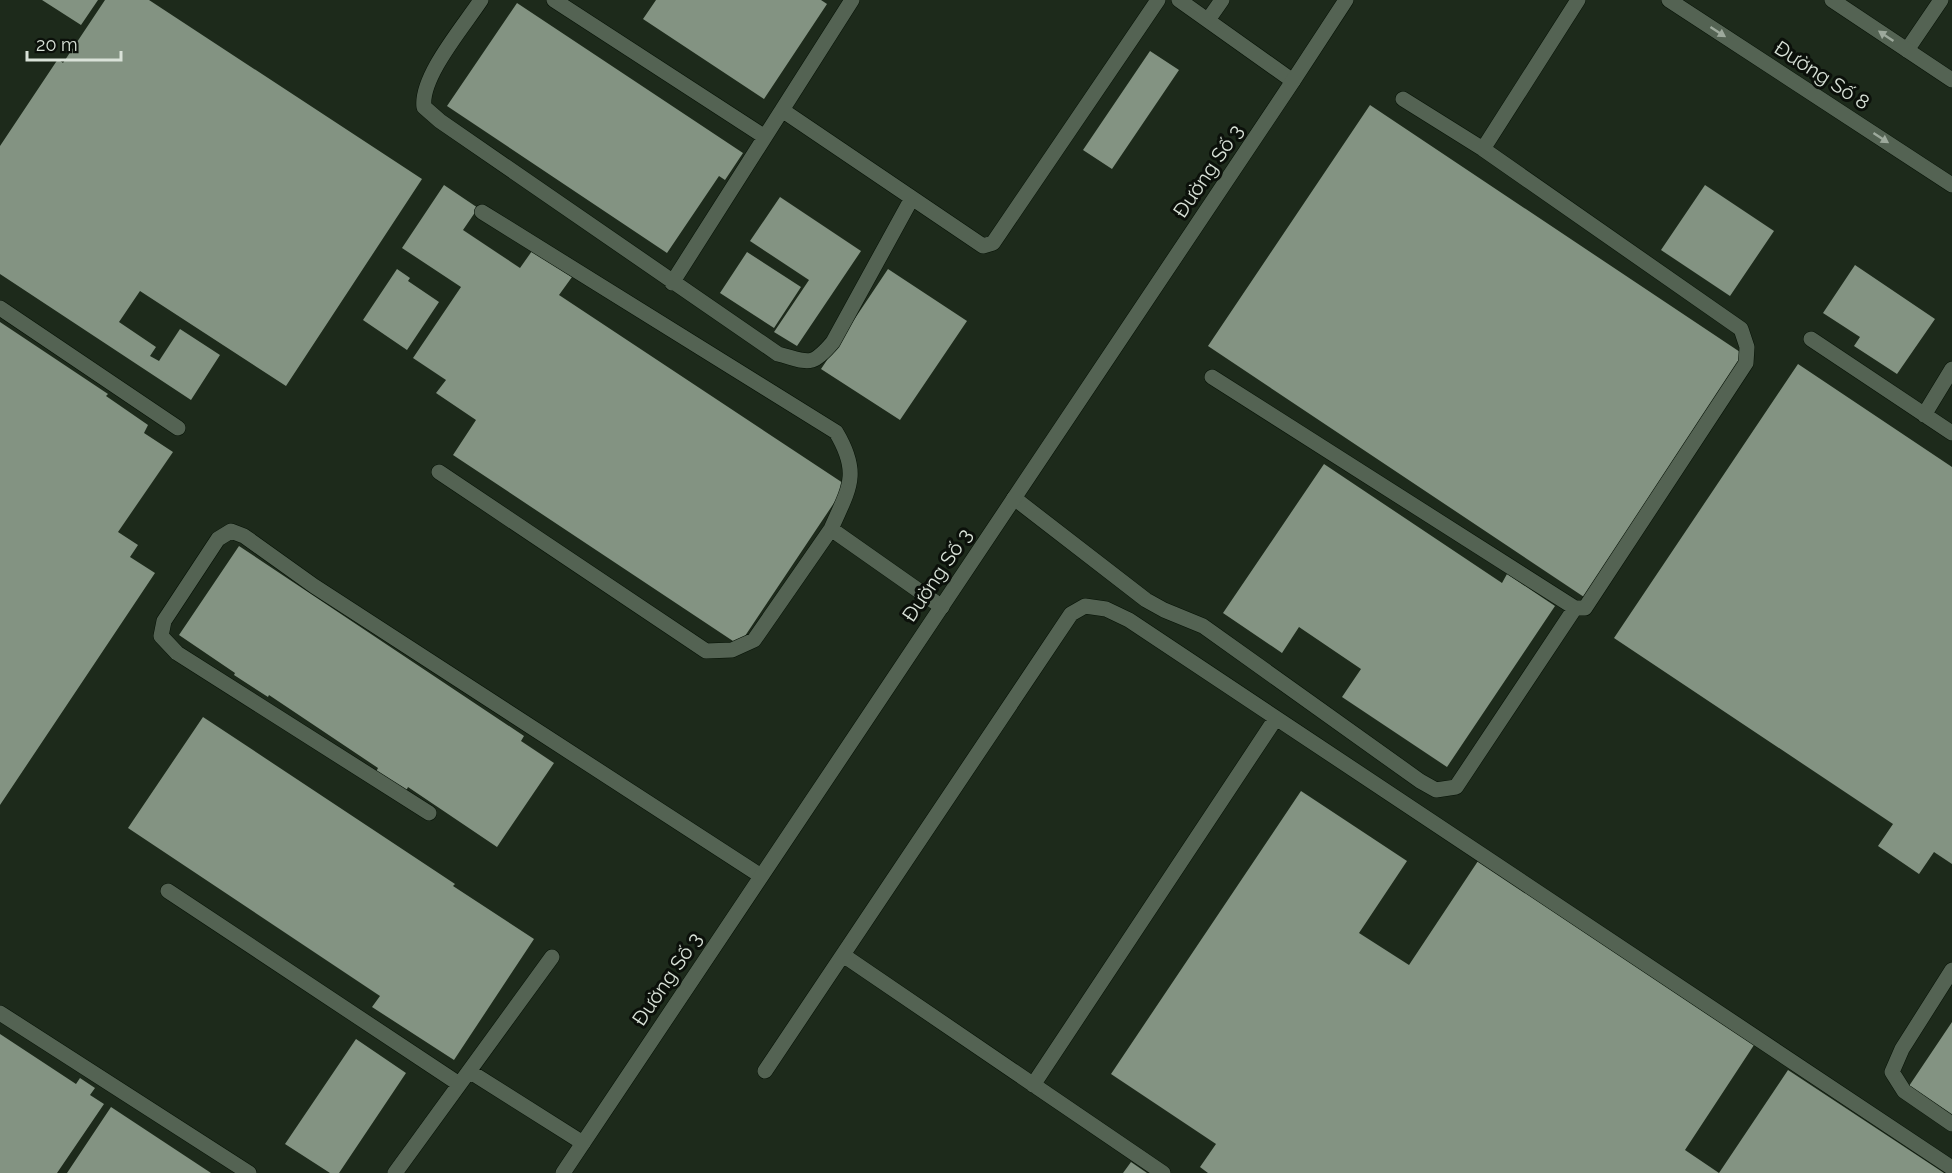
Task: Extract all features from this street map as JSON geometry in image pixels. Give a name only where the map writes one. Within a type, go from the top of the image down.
[{"type":"street","points":[[481,0],[430,76],[422,95],[424,106],[440,121],[778,354],[808,362],[819,359],[833,342],[912,198]]},
{"type":"street","points":[[554,0],[765,137]]},
{"type":"street","points":[[672,283],[852,0]]},
{"type":"street","points":[[782,110],[983,246],[993,243],[1158,0]]},
{"type":"street","points":[[1179,0],[1293,81]]},
{"type":"street","points":[[1208,20],[1222,0]]},
{"type":"street","name":"Đường Số 3","points":[[563,1173],[1346,0]]},
{"type":"street","points":[[1483,149],[1578,0]]},
{"type":"street","name":"Đường Số 8","points":[[1669,0],[1952,185]]},
{"type":"street","points":[[1832,0],[1952,80]]},
{"type":"street","points":[[1907,50],[1941,0]]},
{"type":"street","points":[[1212,377],[1575,608],[1585,608],[1746,363],[1747,347],[1741,329],[1483,149],[1403,99]]},
{"type":"street","points":[[439,472],[706,651],[732,650],[754,640],[831,529],[850,485],[851,468],[847,451],[837,432],[482,212]]},
{"type":"street","points":[[0,308],[178,428]]},
{"type":"street","points":[[1811,339],[1952,433]]},
{"type":"street","points":[[1924,415],[1952,369]]},
{"type":"street","points":[[1014,498],[1146,600],[1203,626],[1436,790],[1456,787],[1575,608]]},
{"type":"street","points":[[831,529],[942,607]]},
{"type":"street","points":[[429,813],[177,652],[161,636],[164,621],[218,539],[231,531],[244,536],[314,586],[761,876]]},
{"type":"street","points":[[765,1071],[1071,614],[1085,606],[1106,609],[1129,620],[1952,1168]]},
{"type":"street","points":[[1033,1085],[1276,718]]},
{"type":"street","points":[[168,891],[459,1084]]},
{"type":"street","points":[[843,955],[1163,1173]]},
{"type":"street","points":[[395,1173],[552,957]]},
{"type":"street","points":[[1952,970],[1902,1049],[1892,1071],[1904,1091],[1952,1124]]},
{"type":"street","points":[[0,1013],[249,1173]]},
{"type":"street","points":[[469,1071],[583,1143]]},
{"type":"building","points":[[42,0],[98,0],[81,25]]},
{"type":"building","points":[[105,0],[149,0],[422,179],[286,386],[140,291],[119,322],[156,347],[150,356],[159,361],[180,329],[220,355],[191,400],[0,274],[0,146],[58,59],[63,63]]},
{"type":"building","points":[[656,0],[821,0],[827,4],[764,99],[643,19]]},
{"type":"building","points":[[517,3],[743,153],[725,180],[719,176],[667,253],[447,106]]},
{"type":"building","points":[[1150,51],[1179,70],[1112,169],[1083,150]]},
{"type":"building","points":[[1370,105],[1746,356],[1584,597],[1208,346]]},
{"type":"building","points":[[444,185],[478,208],[463,230],[520,268],[532,251],[572,277],[559,295],[846,485],[739,645],[453,455],[476,420],[436,393],[446,380],[413,358],[461,287],[402,248]]},
{"type":"building","points":[[1705,185],[1774,231],[1730,296],[1661,250]]},
{"type":"building","points":[[780,197],[861,251],[797,346],[774,332],[809,280],[750,241]]},
{"type":"building","points":[[747,252],[801,287],[774,328],[720,293]]},
{"type":"building","points":[[1855,265],[1935,319],[1897,374],[1854,346],[1860,337],[1823,313]]},
{"type":"building","points":[[397,269],[410,278],[408,281],[439,302],[407,350],[363,320]]},
{"type":"building","points":[[888,269],[967,321],[900,420],[821,369]]},
{"type":"building","points":[[0,322],[108,394],[106,396],[148,425],[144,433],[173,452],[118,532],[138,545],[130,557],[155,573],[0,805]]},
{"type":"building","points":[[1798,364],[1952,467],[1952,864],[1934,852],[1919,874],[1878,846],[1893,824],[1614,638]]},
{"type":"building","points":[[1324,464],[1502,583],[1507,574],[1555,606],[1447,767],[1342,697],[1361,669],[1299,627],[1282,653],[1223,613]]},
{"type":"building","points":[[239,546],[524,736],[521,741],[554,763],[497,847],[408,787],[406,791],[376,772],[378,768],[269,695],[268,697],[234,675],[235,673],[179,635]]},
{"type":"building","points":[[203,717],[534,939],[454,1060],[372,1007],[380,996],[128,828]]},
{"type":"building","points":[[1301,791],[1407,861],[1359,933],[1409,965],[1478,861],[1754,1045],[1685,1150],[1719,1173],[1208,1173],[1200,1167],[1216,1144],[1111,1074]]},
{"type":"building","points":[[1952,1022],[1952,1119],[1907,1089]]},
{"type":"building","points":[[0,1034],[76,1084],[80,1078],[95,1088],[90,1095],[104,1104],[57,1173],[0,1173]]},
{"type":"building","points":[[356,1039],[406,1073],[339,1173],[330,1173],[285,1144]]},
{"type":"building","points":[[1788,1070],[1944,1173],[1719,1173]]},
{"type":"building","points":[[111,1107],[211,1173],[67,1173]]},
{"type":"building","points":[[1131,1162],[1147,1173],[1123,1173]]}]
